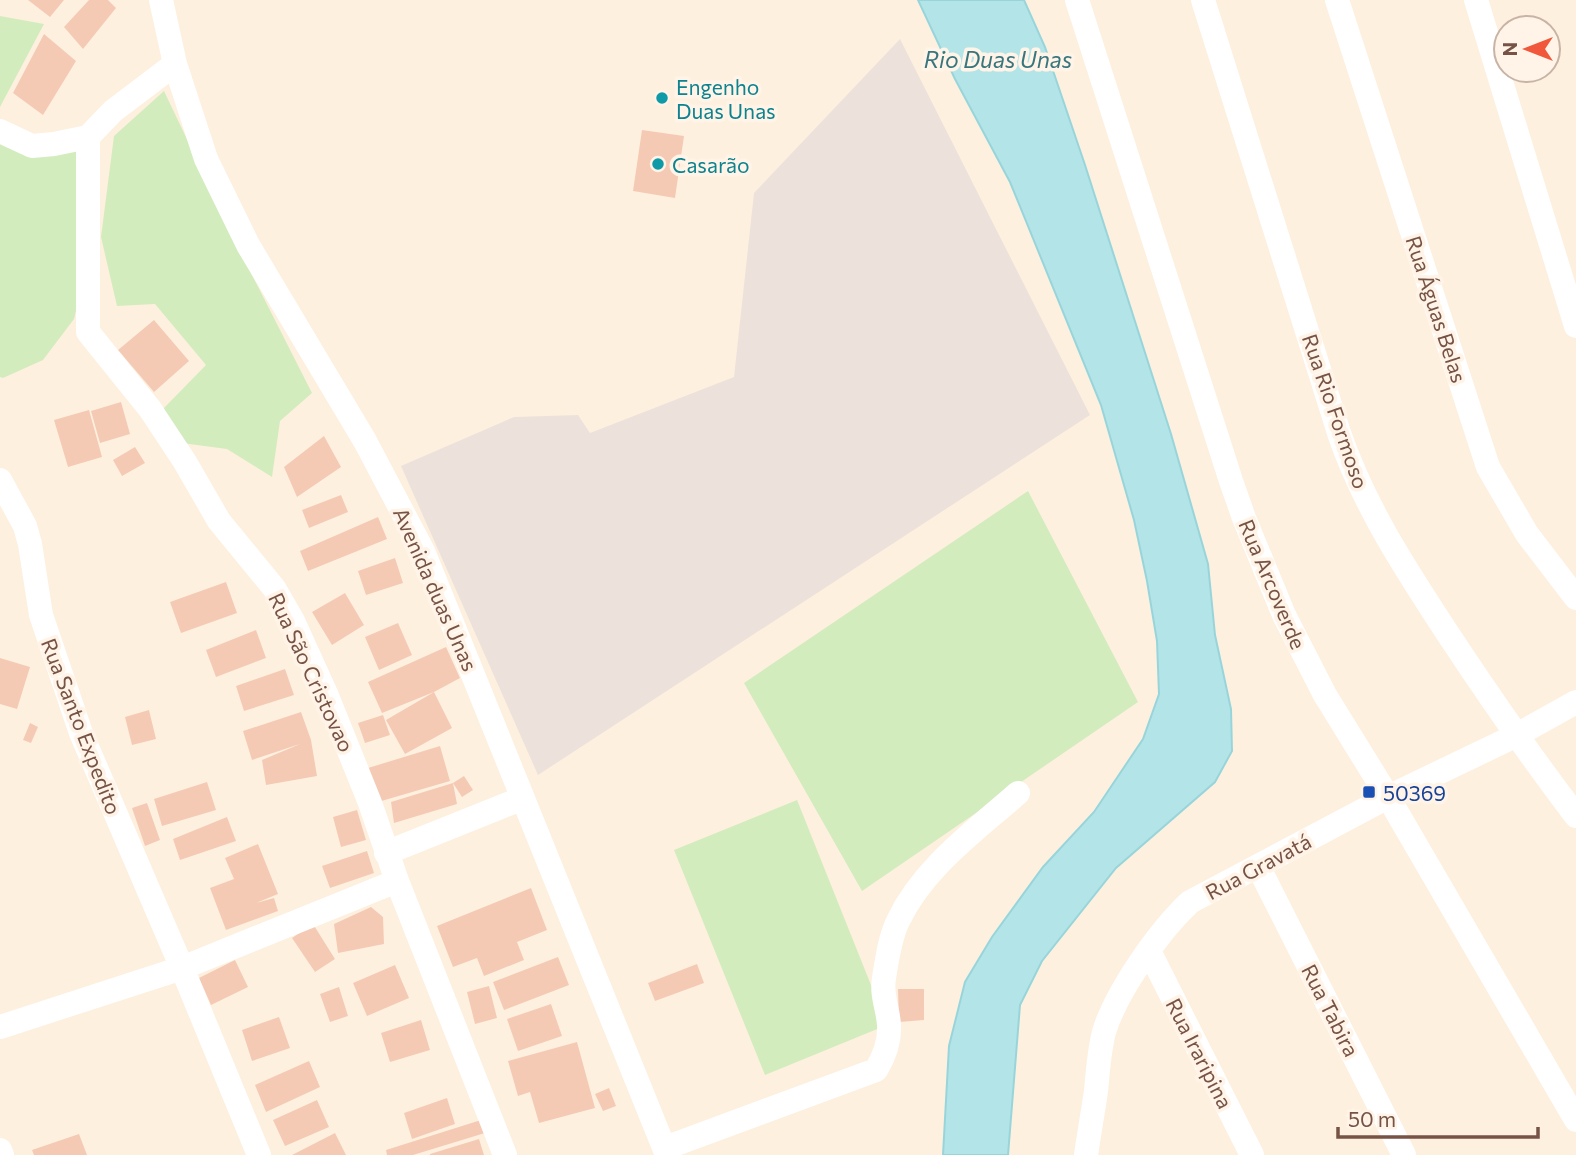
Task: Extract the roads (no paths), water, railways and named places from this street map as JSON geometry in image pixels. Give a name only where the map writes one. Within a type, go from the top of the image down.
[{"type":"street","name":"Avenida duas Unas","points":[[162,0],[175,64],[206,159],[248,244],[365,440],[424,551],[666,1152]]},
{"type":"street","name":"Rua Arcoverde","points":[[1077,0],[1244,518],[1303,655],[1576,1120]]},
{"type":"street","name":"Rua Rio Formoso","points":[[1203,0],[1351,465],[1378,521],[1413,581],[1516,736],[1576,816]]},
{"type":"street","name":"Rua Águas Belas","points":[[1337,0],[1488,467],[1527,534],[1576,598]]},
{"type":"street","points":[[1476,0],[1576,326]]},
{"type":"street","points":[[0,131],[32,146],[88,137],[113,111],[175,64]]},
{"type":"street","name":"Rua São Cristovao","points":[[88,137],[88,332],[150,409],[219,520],[274,588],[293,621],[370,803],[386,853],[505,1155]]},
{"type":"street","name":"Rua Santo Expedito","points":[[0,480],[25,526],[41,615],[81,733],[259,1155]]},
{"type":"street","name":"Rua Gravatá","points":[[1086,1155],[1105,1030],[1124,989],[1175,916],[1189,902],[1388,797],[1516,736],[1576,702]]},
{"type":"street","points":[[666,1152],[876,1070],[884,1056],[889,1025],[883,1000],[883,980],[897,923],[910,899],[948,855],[1017,793]]},
{"type":"street","points":[[386,853],[523,798]]},
{"type":"street","name":"Rua Tabira","points":[[1258,866],[1404,1155]]},
{"type":"street","points":[[0,1027],[182,968],[397,881]]},
{"type":"street","name":"Rua Iraripina","points":[[1149,951],[1252,1155]]},
{"type":"street","points":[[1090,1130],[1102,1155]]},
{"type":"water","name":"Rio Duas Unas","points":[[918,0],[1024,0],[1045,47],[1171,434],[1208,564],[1215,635],[1231,709],[1232,751],[1215,782],[1116,868],[1042,961],[1020,1005],[1008,1155],[943,1155],[949,1046],[965,982],[992,937],[1043,867],[1094,812],[1143,739],[1159,694],[1157,641],[1134,520],[1101,405],[1010,182],[955,79]]},
{"type":"place","name":"Engenho Duas Unas","points":[[662,98]]},
{"type":"place","name":"Casarão","points":[[658,164]]},
{"type":"place","name":"50369","points":[[1369,792]]}]
